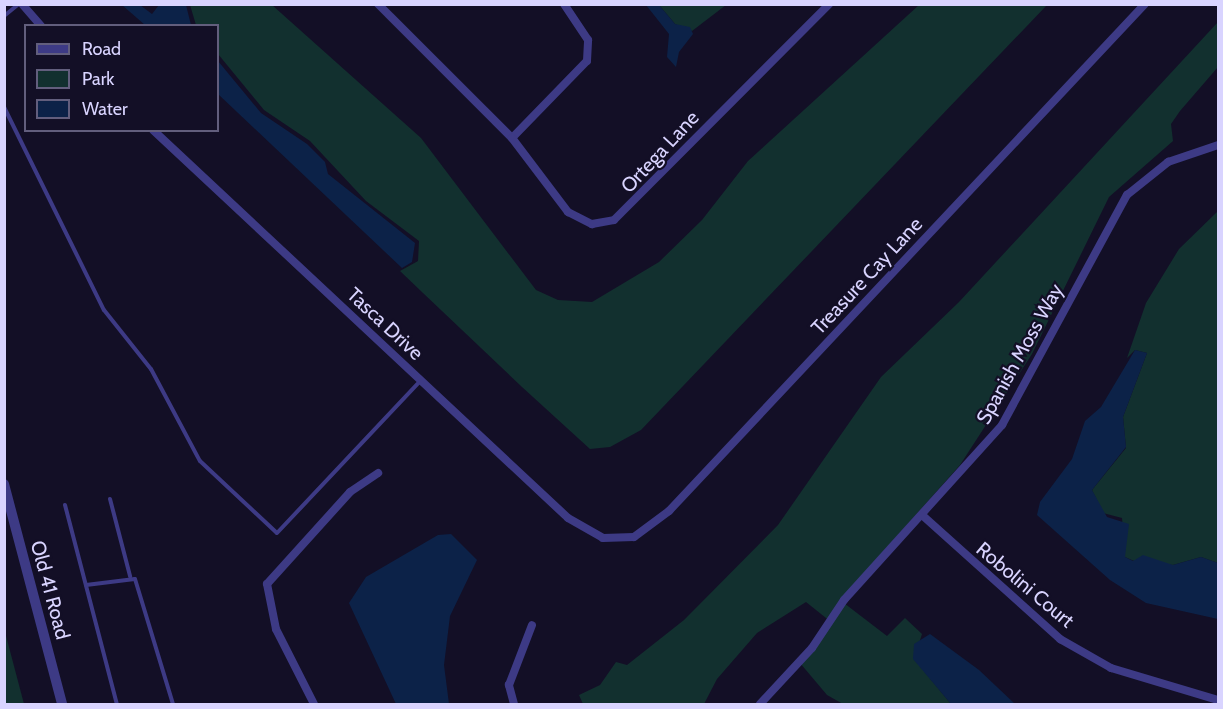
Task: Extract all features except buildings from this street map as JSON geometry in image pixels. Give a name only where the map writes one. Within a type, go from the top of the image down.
[{"type":"street","points":[[21,4],[39,24]]},
{"type":"street","name":"Ortega Lane","points":[[378,4],[512,138],[568,212],[592,224],[614,220],[829,4]]},
{"type":"street","points":[[512,138],[587,61],[588,40],[564,4]]},
{"type":"street","name":"Treasure Cay Lane","points":[[597,536],[634,537],[669,511],[1145,4]]},
{"type":"street","name":"Tasca Drive","points":[[155,132],[568,518],[597,536]]},
{"type":"street","name":"Spanish Moss Way","points":[[760,705],[1002,425],[1127,195],[1168,162],[1218,145]]},
{"type":"street","points":[[314,705],[276,629],[267,584],[350,492],[378,473]]},
{"type":"street","name":"Old 41 Road","points":[[4,484],[62,705]]},
{"type":"street","name":"Robolini Court","points":[[922,515],[1060,639],[1112,668],[1218,700]]},
{"type":"street","points":[[514,705],[509,685],[532,625]]},
{"type":"lane","points":[[4,16],[21,4]]},
{"type":"lane","points":[[4,108],[104,310],[151,369],[200,461],[277,532],[421,380]]},
{"type":"lane","points":[[110,499],[130,576],[143,590],[173,705]]},
{"type":"lane","points":[[65,505],[117,705]]},
{"type":"lane","points":[[86,585],[130,576]]},
{"type":"green space","points":[[190,5],[272,5],[421,138],[536,290],[558,300],[592,302],[659,262],[702,220],[748,161],[919,5],[1047,5],[641,430],[610,447],[590,449],[400,271],[418,261],[419,241],[366,201],[310,141],[264,110],[219,55],[219,24],[196,24]]},
{"type":"green space","points":[[659,5],[726,5],[692,31],[675,24]]},
{"type":"green space","points":[[1218,22],[1218,67],[1171,124],[1173,141],[1109,197],[1032,354],[960,465],[840,600],[887,636],[905,618],[922,634],[914,659],[951,704],[843,704],[827,695],[800,663],[831,622],[806,602],[757,633],[717,679],[704,704],[583,704],[579,695],[600,685],[616,662],[627,665],[684,620],[778,525],[881,377],[959,302]]},
{"type":"green space","points":[[1218,211],[1218,563],[1201,557],[1173,565],[1134,561],[1125,557],[1122,518],[1103,513],[1092,490],[1126,448],[1123,417],[1147,353],[1135,350],[1127,358],[1146,303],[1179,249]]},
{"type":"green space","points":[[5,632],[24,704],[5,704]]},
{"type":"water","points":[[122,5],[140,5],[152,14],[159,5],[186,5],[191,24],[144,24]]},
{"type":"water","points":[[646,5],[659,5],[675,24],[690,27],[693,34],[679,52],[676,67],[667,57],[669,34]]},
{"type":"water","points":[[219,62],[261,113],[307,144],[325,162],[328,174],[415,243],[412,262],[402,268],[219,95]]},
{"type":"water","points":[[1135,350],[1147,353],[1123,417],[1126,447],[1092,490],[1107,517],[1129,524],[1125,557],[1133,561],[1143,555],[1173,565],[1201,557],[1218,563],[1218,619],[1146,603],[1110,580],[1037,515],[1040,502],[1072,459],[1085,421],[1101,407]]},
{"type":"water","points":[[451,534],[477,560],[450,616],[444,665],[449,704],[396,704],[349,603],[366,577],[438,535]]},
{"type":"water","points":[[930,634],[979,670],[1015,704],[951,704],[913,659],[914,644]]}]
